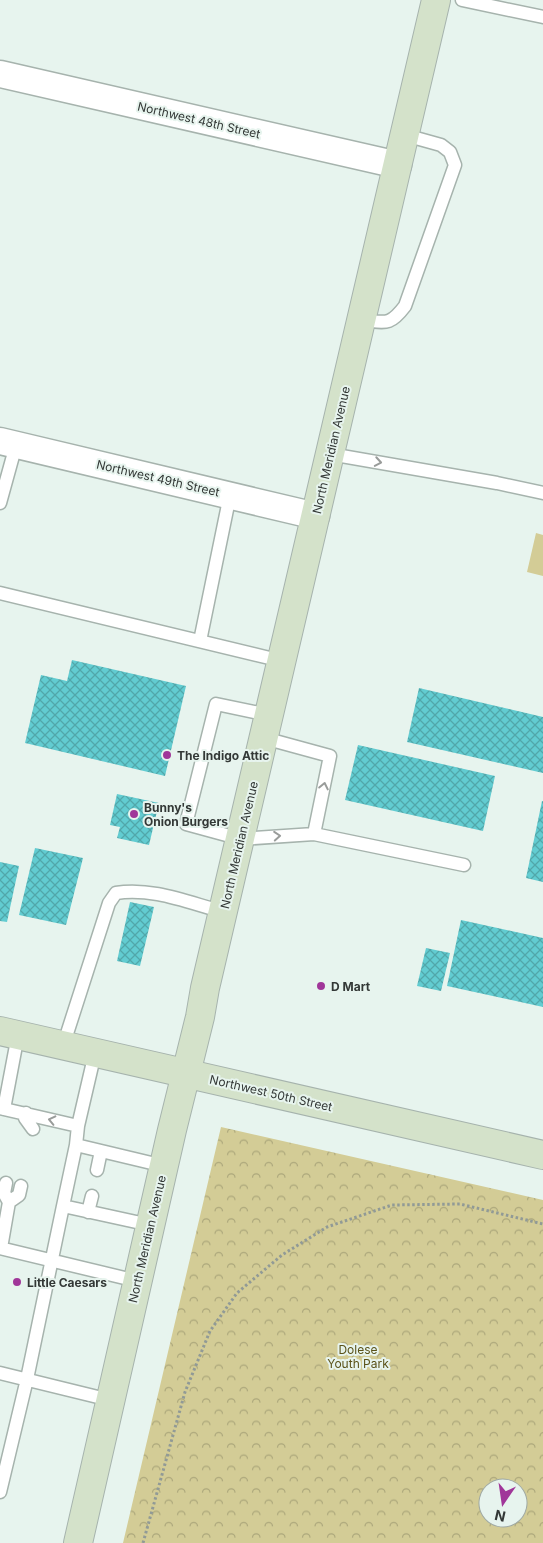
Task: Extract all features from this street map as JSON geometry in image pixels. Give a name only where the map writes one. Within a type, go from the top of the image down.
[{"type":"main road","name":"North Meridian Avenue","points":[[78,1543],[185,1073],[436,0]]},
{"type":"main road","name":"Northwest 50th Street","points":[[9,1033],[543,1155]]},
{"type":"street","name":"Northwest 48th Street","points":[[0,74],[398,165]]},
{"type":"street","name":"Northwest 49th Street","points":[[8,443],[316,516]]},
{"type":"lane","points":[[462,0],[543,17]]},
{"type":"lane","points":[[362,320],[388,323],[405,306],[454,165],[450,152],[441,145],[405,135]]},
{"type":"lane","points":[[0,503],[8,443]]},
{"type":"lane","points":[[330,454],[497,483],[543,493]]},
{"type":"lane","points":[[200,641],[230,495]]},
{"type":"lane","points":[[0,593],[282,661]]},
{"type":"lane","points":[[314,834],[330,756],[216,704],[186,824],[241,839],[314,834],[464,865]]},
{"type":"lane","points":[[63,1046],[109,903],[116,893],[130,891],[148,892],[224,912]]},
{"type":"lane","points":[[9,1033],[2,1108],[23,1119],[78,1126]]},
{"type":"lane","points":[[0,1492],[27,1379],[76,1145],[78,1126],[95,1054]]},
{"type":"lane","points":[[23,1119],[32,1130]]},
{"type":"lane","points":[[76,1145],[164,1166]]},
{"type":"lane","points":[[97,1170],[101,1151]]},
{"type":"lane","points":[[6,1183],[4,1192],[9,1202],[0,1248],[137,1281]]},
{"type":"lane","points":[[9,1202],[19,1195],[21,1186]]},
{"type":"lane","points":[[88,1212],[92,1196]]},
{"type":"lane","points":[[63,1206],[150,1225]]},
{"type":"lane","points":[[0,1373],[110,1400]]},
{"type":"path","points":[[143,1543],[186,1392],[210,1331],[238,1293],[282,1255],[327,1227],[392,1205],[460,1204],[543,1224]]},
{"type":"green space","points":[[536,533],[543,535],[543,576],[527,572]]},
{"type":"green space","name":"Dolese Youth Park","points":[[221,1127],[543,1200],[543,1543],[123,1543]]},
{"type":"building","points":[[72,660],[186,686],[165,776],[25,743],[41,675],[67,681]]},
{"type":"building","points":[[419,688],[543,717],[543,773],[407,742]]},
{"type":"building","points":[[358,745],[495,776],[483,831],[345,800]]},
{"type":"building","name":"Bunny's Onion Burgers","points":[[117,794],[159,803],[149,845],[117,838],[120,827],[110,825]]},
{"type":"building","points":[[543,801],[543,882],[526,878]]},
{"type":"building","points":[[35,848],[83,858],[66,925],[19,915]]},
{"type":"building","points":[[0,862],[19,866],[7,922],[0,921]]},
{"type":"building","points":[[130,902],[154,907],[140,966],[117,961]]},
{"type":"building","points":[[461,920],[543,938],[543,1007],[447,986]]},
{"type":"building","points":[[426,948],[450,953],[441,991],[417,986]]},
{"type":"place","name":"The Indigo Attic","points":[[167,755]]},
{"type":"place","name":"Bunny's Onion Burgers","points":[[134,814]]},
{"type":"place","name":"D Mart","points":[[321,986]]},
{"type":"place","name":"Little Caesars","points":[[17,1282]]}]
